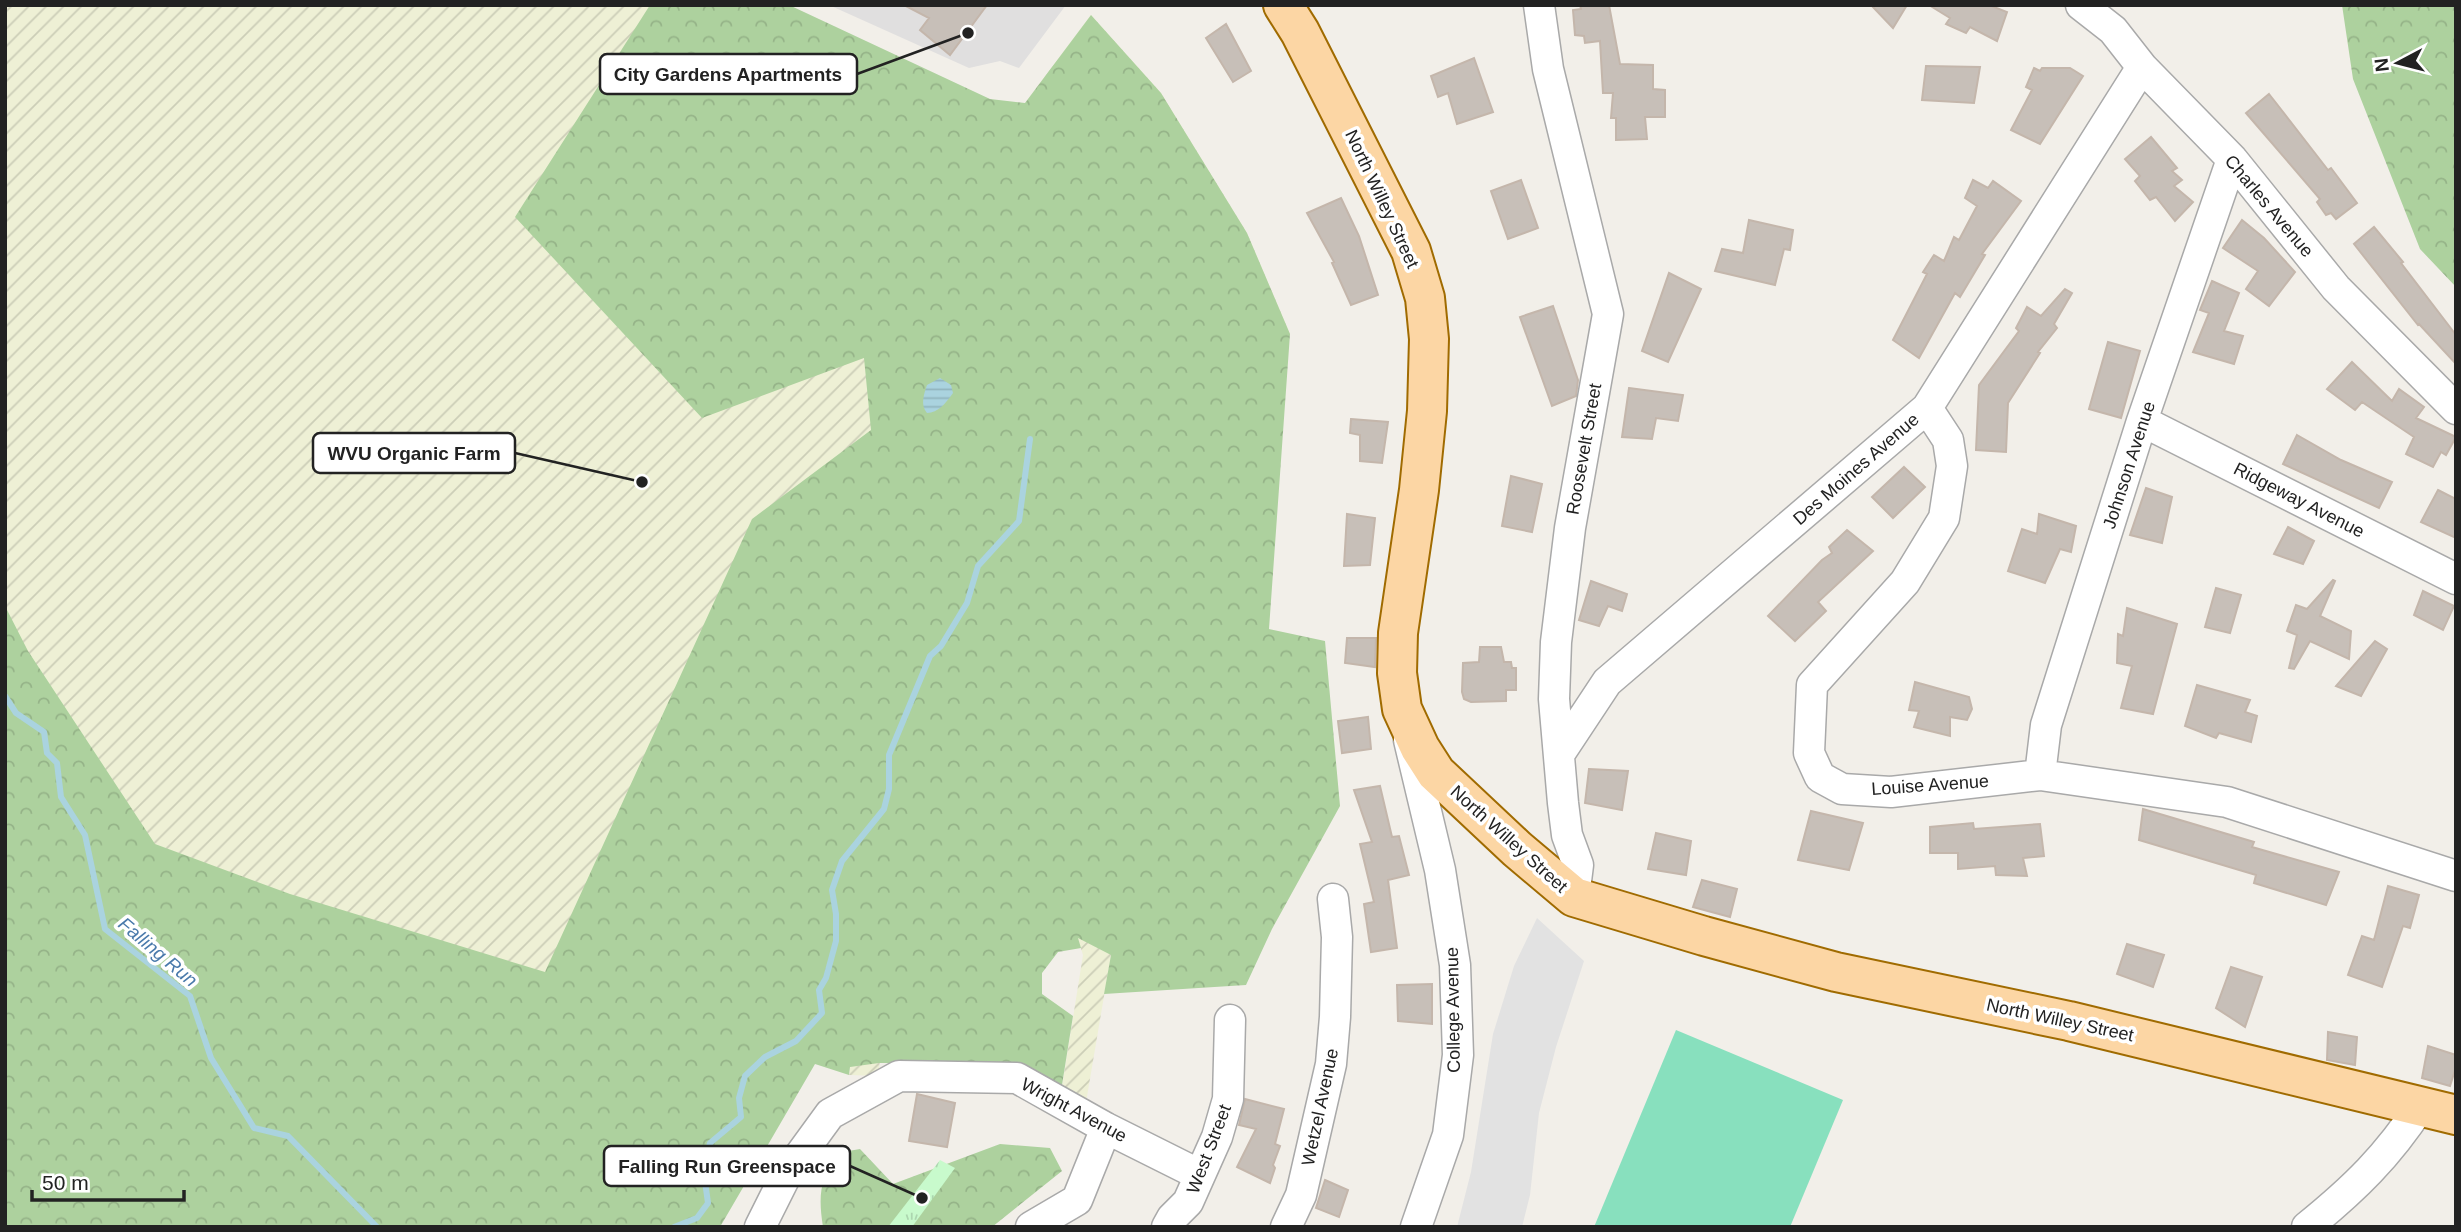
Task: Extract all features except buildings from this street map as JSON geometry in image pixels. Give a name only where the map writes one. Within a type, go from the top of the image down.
[{"type":"main road","name":"North Willey Street","points":[[1283,5],[1300,32],[1411,251],[1425,298],[1429,339],[1427,411],[1419,490],[1398,633],[1397,673],[1402,709],[1420,748],[1436,773],[1517,849],[1574,897],[1836,972],[2069,1021],[2438,1110]]},
{"type":"street","name":"Roosevelt Street","points":[[1539,5],[1548,69],[1608,313],[1570,528],[1556,642],[1554,699],[1567,835],[1578,864],[1574,897]]},
{"type":"street","name":"Charles Avenue","points":[[2083,6],[2113,30],[2142,67],[2232,159],[2336,288],[2456,409]]},
{"type":"street","name":"Des Moines Avenue","points":[[1560,753],[1607,682],[1927,408],[2142,67]]},
{"type":"street","name":"Johnson Avenue","points":[[2040,775],[2046,725],[2142,421],[2232,159]]},
{"type":"street","name":"Louise Avenue","points":[[1927,408],[1948,439],[1952,466],[1944,518],[1905,582],[1812,685],[1810,753],[1820,777],[1842,789],[1891,792],[2040,775],[2227,802],[2456,876]]},
{"type":"street","name":"Ridgeway Avenue","points":[[2142,421],[2456,579]]},
{"type":"street","name":"College Avenue","points":[[1402,709],[1440,870],[1449,924],[1455,965],[1458,1055],[1448,1135],[1416,1227]]},
{"type":"street","name":"Wetzel Avenue","points":[[1286,1227],[1301,1195],[1331,1064],[1337,937],[1334,899]]},
{"type":"street","name":"West Street","points":[[1167,1227],[1188,1202],[1217,1137],[1228,1099],[1230,1020]]},
{"type":"street","name":"Wright Avenue","points":[[761,1227],[787,1173],[830,1114],[899,1076],[1017,1078],[1106,1128],[1200,1175]]},
{"type":"street","points":[[2307,1227],[2438,1110]]},
{"type":"street","points":[[1031,1227],[1077,1200],[1106,1128]]},
{"type":"street","points":[[2346,1194],[2347,1227]]},
{"type":"shaded area","points":[[829,5],[1066,5],[1019,68],[1000,61],[969,68]]},
{"type":"shaded area","points":[[1537,918],[1584,961],[1556,1047],[1539,1113],[1530,1195],[1522,1227],[1457,1227],[1471,1172],[1493,1034],[1514,966]]},
{"type":"green space","points":[[5,5],[741,5],[996,142],[1091,15],[1161,93],[1247,233],[1290,334],[1111,955],[1082,1126],[1058,1112],[1083,955],[1038,814],[895,951],[878,1076],[849,1075],[867,957],[608,1227],[5,783]]},
{"type":"green space","points":[[650,5],[789,5],[990,99],[1025,103],[1091,15],[1161,93],[1247,233],[1290,334],[1269,629],[1325,641],[1340,806],[1272,929],[1246,985],[1104,994],[1111,955],[1078,938],[1081,948],[1058,952],[1042,973],[1042,994],[1073,1016],[1062,1085],[962,1063],[879,1063],[850,1067],[849,1075],[815,1064],[720,1227],[5,1227],[5,606],[28,651],[155,844],[290,894],[545,972],[752,519],[871,430],[864,358],[702,418],[515,217]]},
{"type":"green space","points":[[2342,5],[2456,5],[2456,287],[2420,249],[2353,79]]},
{"type":"green space","points":[[1676,1030],[1843,1100],[1790,1227],[1594,1227]]},
{"type":"green space","points":[[1000,1144],[1050,1148],[1062,1171],[992,1227],[823,1227],[822,1188],[827,1171],[837,1153],[860,1149],[893,1184]]},
{"type":"green space","points":[[940,1160],[955,1168],[912,1227],[888,1227]]},
{"type":"water","points":[[940,378],[951,385],[953,393],[945,404],[927,413],[923,403],[927,385]]},
{"type":"waterway","points":[[674,1227],[697,1218],[708,1203],[703,1167],[710,1143],[741,1117],[739,1098],[745,1076],[765,1057],[796,1041],[822,1013],[819,990],[826,978],[836,941],[836,914],[832,890],[842,861],[884,809],[889,789],[889,755],[930,656],[941,646],[967,603],[978,566],[1019,521],[1030,439]]},
{"type":"waterway","name":"Falling Run","points":[[5,696],[16,713],[44,732],[47,753],[57,763],[61,797],[85,835],[105,929],[190,996],[211,1058],[254,1128],[288,1136],[377,1227]]},
{"type":"place","name":"City Gardens Apartments","points":[[968,33]]},
{"type":"place","name":"WVU Organic Farm","points":[[642,482]]},
{"type":"place","name":"Falling Run Greenspace","points":[[922,1198]]}]
